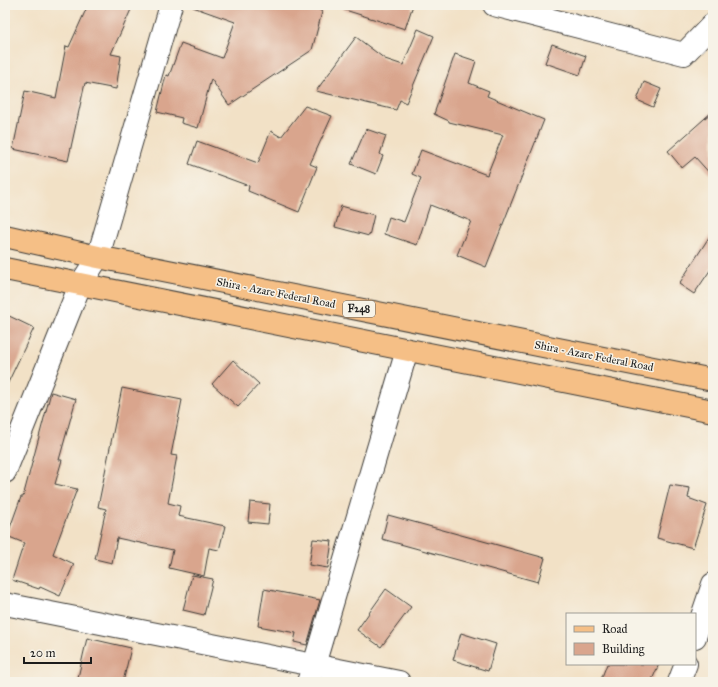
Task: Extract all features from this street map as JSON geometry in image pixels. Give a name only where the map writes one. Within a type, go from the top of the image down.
[{"type":"main road","name":"Shira - Azare Federal Road","points":[[5,236],[98,257],[713,380]]},
{"type":"main road","points":[[5,269],[713,411]]},
{"type":"street","points":[[5,472],[80,285],[98,257],[171,5]]},
{"type":"street","points":[[494,5],[684,54],[713,24]]},
{"type":"street","points":[[311,674],[407,350]]},
{"type":"street","points":[[696,634],[713,584]]},
{"type":"street","points":[[5,604],[311,674],[399,682]]},
{"type":"street","points":[[679,682],[686,665]]},
{"type":"building","points":[[88,5],[133,5],[111,54],[121,56],[116,89],[85,83],[68,161],[13,149],[25,91],[56,98],[66,46],[69,47]]},
{"type":"building","points":[[194,5],[313,5],[322,12],[312,50],[229,105],[211,79],[198,128],[181,123],[182,118],[157,112],[166,75],[169,76],[181,43],[222,58],[235,22],[193,7]]},
{"type":"building","points":[[342,5],[413,5],[405,29],[342,9]]},
{"type":"building","points":[[418,29],[434,36],[406,103],[400,100],[396,110],[316,91],[356,37],[385,59],[403,65]]},
{"type":"building","points":[[552,44],[586,56],[580,75],[545,63]]},
{"type":"building","points":[[455,54],[476,61],[469,83],[489,91],[487,96],[544,120],[486,267],[457,255],[471,221],[430,205],[417,245],[384,234],[389,217],[404,222],[421,178],[412,174],[421,150],[487,175],[503,135],[449,122],[434,114]]},
{"type":"building","points":[[644,82],[661,89],[653,107],[637,100]]},
{"type":"building","points":[[305,106],[332,116],[310,164],[317,167],[299,212],[248,191],[249,186],[189,164],[197,141],[258,163],[271,131],[281,137]]},
{"type":"building","points":[[713,111],[713,177],[695,157],[682,168],[668,151]]},
{"type":"building","points":[[366,129],[386,136],[380,154],[383,156],[376,174],[351,164]]},
{"type":"building","points":[[341,206],[374,215],[369,236],[335,227]]},
{"type":"building","points":[[713,231],[713,266],[694,294],[679,284]]},
{"type":"building","points":[[5,314],[34,328],[5,389]]},
{"type":"building","points":[[233,360],[259,384],[238,407],[212,384]]},
{"type":"building","points":[[122,388],[182,400],[171,455],[177,456],[168,503],[180,506],[178,516],[225,526],[219,550],[209,548],[204,576],[169,568],[173,550],[117,538],[112,563],[95,559],[106,509],[98,507]]},
{"type":"building","points":[[51,392],[76,399],[59,460],[62,460],[55,484],[77,489],[53,554],[74,564],[60,596],[40,587],[39,589],[12,580],[24,543],[7,536],[21,497],[23,497]]},
{"type":"building","points":[[670,485],[690,488],[688,498],[707,505],[693,548],[657,538]]},
{"type":"building","points":[[250,502],[270,504],[268,524],[248,522]]},
{"type":"building","points":[[388,515],[545,558],[538,582],[382,539]]},
{"type":"building","points":[[313,539],[332,541],[328,568],[309,565]]},
{"type":"building","points":[[192,575],[213,579],[204,615],[183,610]]},
{"type":"building","points":[[264,589],[320,600],[307,645],[294,642],[296,633],[258,626]]},
{"type":"building","points":[[386,589],[411,607],[381,647],[357,630]]},
{"type":"building","points":[[461,633],[496,644],[488,671],[453,660]]},
{"type":"building","points":[[87,638],[131,648],[123,682],[77,682]]},
{"type":"building","points":[[607,665],[659,665],[651,682],[600,682]]}]
